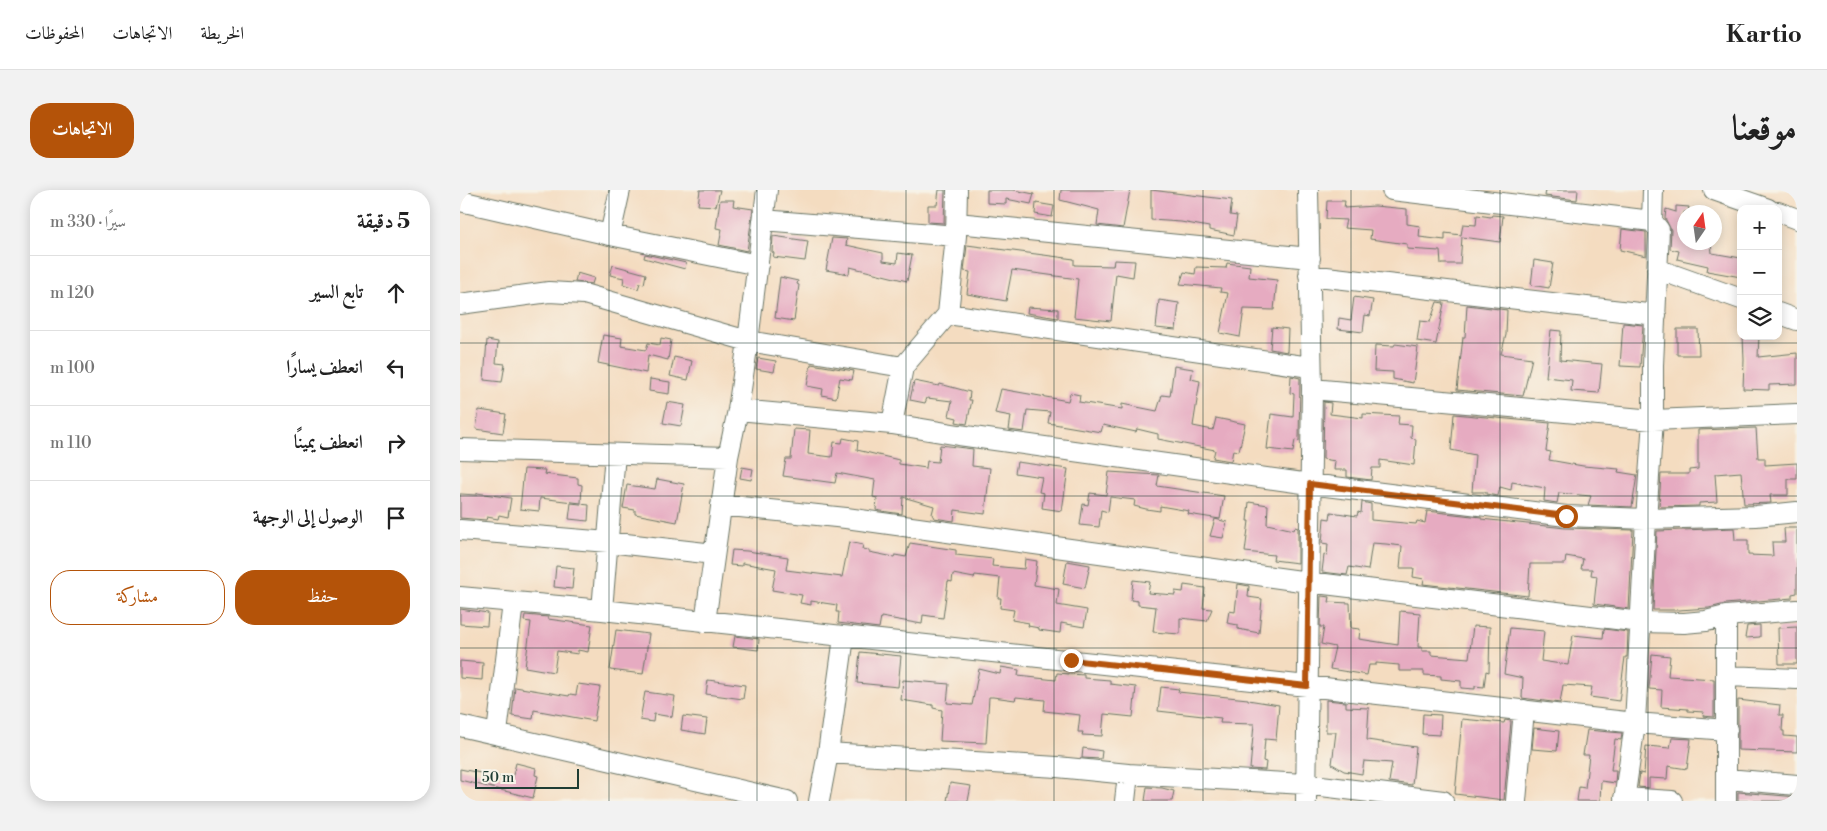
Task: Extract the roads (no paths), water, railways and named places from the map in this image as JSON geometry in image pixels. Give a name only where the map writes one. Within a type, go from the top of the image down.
[{"type":"street","points":[[610,235],[620,190]]},
{"type":"street","points":[[705,622],[728,457],[738,410],[748,341],[767,190]]},
{"type":"street","points":[[892,424],[903,368],[948,314],[957,230],[958,190]]},
{"type":"street","points":[[1306,792],[1312,389],[1310,367],[1308,190]]},
{"type":"street","points":[[1392,190],[1652,220]]},
{"type":"street","points":[[1654,190],[1652,220],[1659,230],[1653,365],[1653,420],[1635,723],[1624,799],[1672,801]]},
{"type":"street","points":[[1714,190],[1757,205]]},
{"type":"street","points":[[460,202],[758,265]]},
{"type":"street","points":[[1782,213],[1797,219]]},
{"type":"street","points":[[763,220],[957,230],[1310,266],[1656,315]]},
{"type":"street","points":[[1657,269],[1737,298]]},
{"type":"street","points":[[460,304],[550,292],[584,294],[748,341],[903,368]]},
{"type":"street","points":[[948,314],[1310,367]]},
{"type":"street","points":[[1782,314],[1797,320]]},
{"type":"street","points":[[1312,389],[1653,420],[1797,414]]},
{"type":"street","points":[[738,410],[892,424],[1310,484],[1566,516],[1646,519],[1756,516],[1797,512]]},
{"type":"street","points":[[460,449],[728,457]]},
{"type":"street","points":[[602,610],[616,454]]},
{"type":"street","points":[[721,505],[846,518],[1308,582],[1641,622],[1684,623],[1706,621],[1726,616],[1797,610]]},
{"type":"street","points":[[460,530],[608,542],[714,554]]},
{"type":"street","points":[[460,597],[602,610],[1635,723],[1727,730]]},
{"type":"street","points":[[497,733],[513,603]]},
{"type":"street","points":[[1726,616],[1728,676],[1726,801]]},
{"type":"street","points":[[819,801],[828,753],[844,637]]},
{"type":"street","points":[[1728,676],[1797,679]]},
{"type":"street","points":[[1516,801],[1524,710]]},
{"type":"street","points":[[460,726],[787,801]]},
{"type":"street","points":[[828,753],[1057,767],[1306,792],[1443,801]]},
{"type":"street","points":[[1125,801],[1128,774]]},
{"type":"street","points":[[1727,779],[1797,785]]}]
